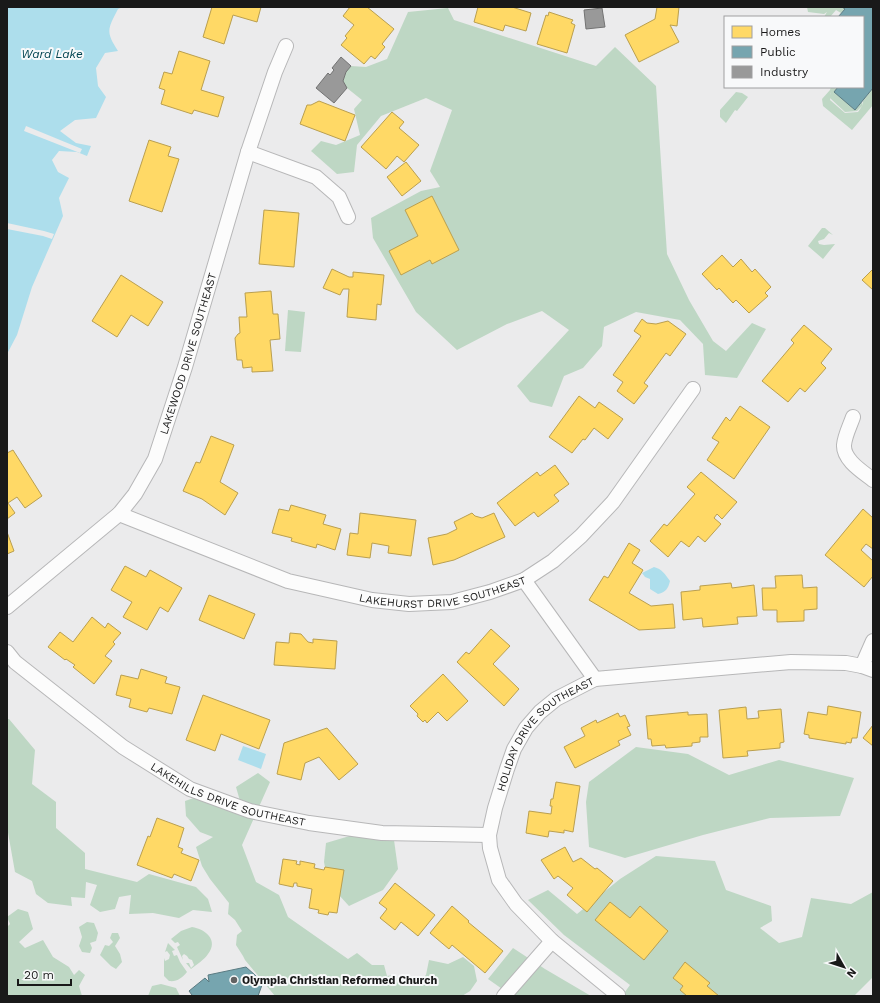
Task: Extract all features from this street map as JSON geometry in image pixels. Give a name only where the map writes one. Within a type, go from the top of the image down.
[{"type":"street","name":"LAKEWOOD DRIVE SOUTHEAST","points":[[7,607],[119,514],[135,494],[155,459],[185,367],[248,152],[274,72],[286,46]]},
{"type":"street","points":[[248,152],[316,177],[339,198],[348,218]]},
{"type":"street","name":"LAKEHURST DRIVE SOUTHEAST","points":[[119,514],[288,581],[372,600],[409,604],[452,602],[490,592],[524,580],[553,561],[581,536],[613,502],[693,389]]},
{"type":"street","points":[[853,417],[844,446],[847,455],[858,468],[873,480]]},
{"type":"street","points":[[524,580],[595,679]]},
{"type":"street","points":[[868,668],[873,641]]},
{"type":"street","name":"LAKEHILLS DRIVE SOUTHEAST","points":[[7,652],[15,662],[123,747],[190,789],[250,811],[309,823],[382,833],[489,835]]},
{"type":"street","name":"HOLIDAY DRIVE SOUTHEAST","points":[[618,995],[552,941],[516,904],[499,880],[490,848],[489,835],[495,808],[507,769],[514,749],[526,728],[540,712],[556,699],[595,679],[791,662],[846,663],[868,668]]},
{"type":"street","points":[[504,996],[552,941]]},
{"type":"green space","points":[[807,7],[842,7],[845,9],[841,13],[836,10],[831,16],[825,16],[827,12],[824,14],[808,12]]},
{"type":"green space","points":[[448,8],[454,20],[596,66],[615,47],[656,86],[667,254],[689,300],[713,341],[726,351],[752,323],[766,329],[737,378],[705,375],[703,344],[680,320],[636,312],[604,327],[602,346],[583,368],[564,376],[552,407],[530,402],[517,386],[569,330],[542,311],[507,324],[457,350],[416,312],[373,238],[371,218],[421,191],[440,187],[430,171],[452,110],[426,98],[381,116],[357,145],[354,172],[337,174],[311,151],[321,141],[336,145],[360,135],[354,109],[362,100],[347,88],[343,81],[346,72],[351,66],[366,67],[387,59],[408,12]]},
{"type":"green space","points":[[831,88],[837,88],[834,92],[855,110],[862,102],[862,106],[863,101],[873,88],[873,105],[852,130],[823,106],[822,99]],"holes":[[[830,98],[845,112],[857,111],[862,106],[858,112],[845,113],[830,100]]]},
{"type":"green space","points":[[736,92],[742,93],[748,97],[737,111],[735,110],[726,123],[720,117],[720,110]]},
{"type":"green space","points":[[822,228],[825,228],[833,235],[829,233],[824,239],[818,241],[819,244],[835,244],[823,259],[808,246]]},
{"type":"green space","points":[[288,310],[305,312],[301,352],[285,351]]},
{"type":"green space","points":[[7,719],[9,719],[35,750],[32,784],[56,802],[56,828],[85,853],[85,869],[137,882],[149,874],[196,887],[208,899],[212,912],[193,910],[179,918],[153,913],[129,914],[131,895],[119,897],[115,909],[100,912],[90,905],[97,885],[86,882],[85,898],[71,897],[72,906],[48,903],[36,894],[32,881],[15,872],[7,827]]},
{"type":"green space","points":[[636,747],[688,754],[729,775],[779,760],[854,778],[840,816],[770,818],[703,835],[625,858],[589,847],[586,802],[589,782]]},
{"type":"green space","points":[[258,773],[270,782],[242,845],[256,882],[279,895],[288,917],[348,959],[357,953],[372,965],[384,965],[387,976],[394,975],[405,986],[414,986],[426,975],[429,960],[448,964],[463,957],[474,966],[477,981],[470,991],[462,996],[275,996],[245,960],[236,945],[237,935],[242,931],[235,920],[228,914],[229,903],[210,879],[202,866],[196,847],[213,837],[200,832],[186,816],[185,801],[211,792],[240,801],[236,787]]},
{"type":"green space","points":[[353,835],[394,840],[398,869],[383,890],[349,906],[328,883],[324,862],[326,843]]},
{"type":"green space","points":[[656,856],[715,861],[726,890],[771,906],[772,921],[760,928],[779,943],[802,937],[811,898],[851,904],[873,892],[873,977],[854,996],[622,996],[630,985],[564,935],[528,900],[548,890],[577,914],[620,879]]},
{"type":"green space","points":[[18,909],[28,912],[33,929],[19,942],[25,948],[43,940],[53,957],[69,967],[74,975],[79,970],[85,975],[79,986],[82,996],[7,996],[7,927],[10,924],[7,917]]},
{"type":"green space","points":[[87,922],[94,923],[98,933],[96,941],[90,943],[92,948],[90,953],[82,952],[79,946],[82,937],[79,927]]},
{"type":"green space","points":[[192,927],[206,933],[212,944],[211,949],[206,956],[191,969],[186,963],[189,963],[191,968],[194,965],[192,960],[184,954],[182,956],[183,960],[177,947],[180,945],[178,942],[175,943],[171,939],[181,931]]},
{"type":"green space","points":[[112,933],[118,933],[120,938],[115,946],[120,954],[122,962],[116,969],[100,955],[105,945],[109,946],[113,942],[110,938]]},
{"type":"green space","points":[[168,943],[175,950],[172,951],[174,956],[177,955],[187,972],[181,978],[174,981],[169,981],[164,976],[164,958],[165,961],[169,959],[170,955],[167,951],[165,952]]},
{"type":"green space","points":[[513,948],[591,996],[512,996],[488,979]]},
{"type":"green space","points":[[161,984],[176,988],[180,996],[148,996],[152,986]]},
{"type":"water","name":"Ward Lake","points":[[7,7],[123,7],[118,9],[109,30],[111,39],[118,51],[105,53],[96,68],[98,86],[106,97],[96,118],[75,120],[60,131],[76,143],[91,146],[87,156],[77,152],[59,151],[52,160],[58,172],[69,178],[59,198],[63,216],[32,287],[17,335],[7,354]]},
{"type":"water","points":[[654,567],[661,570],[670,581],[666,590],[658,594],[650,589],[650,579],[645,577],[642,573]]},
{"type":"water","points":[[243,746],[266,754],[261,769],[238,760]]},
{"type":"pier","points":[[26,126],[82,149],[80,153],[24,131]]},
{"type":"pier","points":[[7,223],[54,234],[52,239],[7,229]]},
{"type":"building: Homes","points":[[212,7],[261,7],[257,22],[233,15],[224,44],[203,37]]},
{"type":"building: Homes","points":[[350,7],[367,7],[394,29],[382,44],[385,47],[375,59],[371,56],[364,64],[341,45],[347,38],[345,36],[354,25],[343,16]]},
{"type":"building: Homes","points":[[478,7],[512,7],[531,13],[526,31],[505,25],[503,31],[474,22]]},
{"type":"building: Homes","points":[[657,7],[679,7],[677,26],[670,25],[679,42],[639,62],[625,35],[655,19]]},
{"type":"building: Homes","points":[[549,12],[573,20],[571,23],[575,25],[567,53],[537,44],[546,15],[548,16]]},
{"type":"building: Homes","points":[[179,51],[210,61],[201,90],[224,97],[218,117],[194,110],[192,114],[161,104],[165,90],[159,88],[164,72],[172,74]]},
{"type":"building: Homes","points":[[319,101],[355,115],[345,141],[300,124],[307,105],[311,105]]},
{"type":"building: Homes","points":[[392,112],[404,122],[399,128],[419,145],[404,162],[397,156],[386,169],[361,147]]},
{"type":"building: Homes","points":[[149,140],[171,147],[168,156],[179,159],[162,212],[129,201]]},
{"type":"building: Homes","points":[[406,162],[421,181],[402,196],[387,177]]},
{"type":"building: Homes","points":[[432,196],[459,250],[432,264],[430,260],[401,275],[389,251],[418,236],[405,210]]},
{"type":"building: Homes","points":[[264,210],[299,213],[294,267],[259,264]]},
{"type":"building: Homes","points":[[722,255],[733,267],[741,259],[752,272],[755,269],[771,287],[765,293],[768,296],[749,313],[736,300],[733,303],[719,288],[717,290],[702,274]]},
{"type":"building: Homes","points":[[332,269],[349,277],[353,277],[353,272],[384,275],[381,305],[377,304],[376,320],[347,317],[349,289],[343,289],[340,295],[323,288]]},
{"type":"building: Homes","points":[[873,269],[873,290],[862,280]]},
{"type":"building: Homes","points":[[121,275],[163,302],[148,326],[131,315],[117,337],[92,321]]},
{"type":"building: Homes","points":[[271,291],[273,314],[278,314],[280,339],[270,340],[273,371],[252,372],[252,367],[243,368],[242,360],[237,360],[235,338],[240,333],[239,317],[247,317],[245,293]]},
{"type":"building: Homes","points":[[642,319],[647,323],[656,324],[668,321],[686,334],[670,356],[666,353],[644,383],[648,386],[634,404],[617,391],[623,382],[613,375],[641,336],[634,331]]},
{"type":"building: Homes","points":[[804,325],[832,349],[821,363],[826,368],[805,392],[800,388],[788,402],[762,381],[794,343],[791,340]]},
{"type":"building: Homes","points":[[579,396],[595,408],[599,402],[623,419],[608,439],[594,428],[572,453],[549,437]]},
{"type":"building: Homes","points":[[740,406],[770,427],[734,479],[707,460],[719,442],[712,438],[726,417],[730,421]]},
{"type":"building: Homes","points":[[211,436],[234,445],[220,482],[238,493],[225,515],[202,499],[183,491],[196,462],[200,463]]},
{"type":"building: Homes","points":[[13,450],[42,496],[25,508],[17,497],[8,503],[15,513],[7,519],[7,453]]},
{"type":"building: Homes","points":[[555,465],[569,484],[554,495],[559,501],[538,517],[534,512],[515,526],[497,503],[537,472],[540,476]]},
{"type":"building: Homes","points":[[701,472],[737,502],[722,519],[717,514],[714,518],[721,524],[705,542],[698,536],[689,547],[681,541],[668,557],[650,541],[664,524],[667,526],[695,494],[687,487]]},
{"type":"building: Homes","points":[[291,505],[326,515],[323,524],[341,529],[335,550],[317,544],[316,548],[291,541],[292,538],[272,533],[279,509],[289,511]]},
{"type":"building: Homes","points":[[863,509],[873,518],[873,549],[866,544],[861,550],[873,561],[873,576],[864,587],[825,555]]},
{"type":"building: Homes","points":[[360,513],[416,520],[411,556],[388,553],[389,546],[372,543],[370,558],[347,555],[350,533],[358,534]]},
{"type":"building: Homes","points":[[472,513],[475,516],[482,518],[494,513],[505,537],[454,560],[433,565],[428,538],[447,534],[457,529],[454,522]]},
{"type":"building: Homes","points":[[7,532],[14,551],[7,554]]},
{"type":"building: Homes","points":[[629,543],[640,550],[632,563],[643,570],[629,593],[651,606],[673,604],[675,628],[639,630],[589,600],[604,576],[608,578]]},
{"type":"building: Homes","points":[[125,566],[146,577],[150,570],[182,588],[168,612],[160,607],[147,630],[123,617],[132,602],[111,590]]},
{"type":"building: Homes","points":[[802,575],[803,588],[817,587],[817,609],[804,610],[804,621],[777,622],[777,610],[763,610],[762,588],[776,588],[775,576]]},
{"type":"building: Homes","points":[[731,583],[732,588],[754,585],[757,616],[737,617],[738,624],[703,627],[702,618],[683,620],[681,592],[700,590],[700,586]]},
{"type":"building: Homes","points":[[209,595],[255,614],[244,639],[199,620]]},
{"type":"building: Homes","points":[[92,617],[105,628],[108,623],[121,633],[113,642],[115,644],[105,656],[112,661],[94,684],[73,667],[75,665],[66,659],[65,660],[48,647],[60,632],[73,642]]},
{"type":"building: Homes","points":[[491,629],[510,646],[493,664],[519,689],[504,706],[457,662],[466,652],[469,654]]},
{"type":"building: Homes","points":[[290,633],[301,634],[308,642],[313,643],[313,639],[337,641],[335,669],[274,665],[276,642],[289,643]]},
{"type":"building: Homes","points":[[141,669],[167,677],[165,683],[180,687],[172,714],[149,708],[147,712],[129,707],[131,699],[116,695],[121,675],[138,679]]},
{"type":"building: Homes","points":[[443,674],[468,701],[447,721],[438,712],[427,723],[425,720],[423,722],[410,706]]},
{"type":"building: Homes","points":[[203,695],[270,720],[259,749],[221,734],[215,751],[186,740]]},
{"type":"building: Homes","points":[[828,706],[861,712],[857,738],[852,738],[851,743],[846,742],[846,744],[809,738],[809,735],[804,734],[808,712],[827,715]]},
{"type":"building: Homes","points":[[746,707],[747,719],[759,718],[758,711],[781,709],[784,742],[780,743],[780,748],[747,751],[748,756],[723,758],[719,710]]},
{"type":"building: Homes","points":[[688,712],[688,715],[707,714],[708,737],[700,737],[700,742],[692,743],[692,746],[666,748],[665,745],[652,746],[651,739],[648,739],[646,716]]},
{"type":"building: Homes","points":[[618,713],[620,717],[625,715],[630,726],[627,727],[631,735],[618,741],[620,745],[575,768],[564,747],[585,736],[581,728],[596,720],[597,723]]},
{"type":"building: Homes","points":[[873,725],[873,746],[863,738]]},
{"type":"building: Homes","points":[[327,728],[358,764],[339,780],[319,757],[305,763],[301,780],[277,774],[284,743]]},
{"type":"building: Homes","points":[[556,782],[580,786],[573,832],[564,830],[564,833],[549,831],[548,837],[526,833],[529,811],[551,814],[551,799],[553,799]]},
{"type":"building: Homes","points":[[157,818],[184,828],[178,847],[183,849],[181,853],[199,860],[191,881],[174,874],[172,878],[137,865],[148,836],[150,837]]},
{"type":"building: Homes","points":[[565,847],[573,862],[581,858],[595,869],[597,868],[613,881],[587,912],[567,895],[573,888],[558,876],[554,879],[541,860]]},
{"type":"building: Homes","points":[[283,859],[297,861],[296,864],[300,865],[300,861],[315,864],[314,868],[324,870],[325,867],[344,870],[337,913],[329,912],[328,915],[318,913],[319,910],[309,908],[312,889],[297,886],[297,883],[294,883],[293,887],[279,884]]},
{"type":"building: Homes","points":[[395,883],[435,915],[418,936],[401,922],[395,930],[380,918],[387,909],[379,903]]},
{"type":"building: Homes","points":[[610,902],[630,918],[640,906],[668,931],[644,960],[595,920]]},
{"type":"building: Homes","points":[[452,906],[469,921],[468,922],[503,951],[485,973],[452,945],[449,949],[430,933]]},
{"type":"building: Homes","points":[[685,962],[710,983],[707,986],[719,996],[687,996],[680,990],[683,986],[673,978]]},
{"type":"building: Public","points":[[842,7],[873,7],[873,88],[855,110],[834,92],[837,88],[864,88],[864,16],[839,16],[845,9]]},
{"type":"building: Public","name":"Olympia Christian Reformed Church","points":[[246,967],[255,975],[262,985],[258,996],[191,996],[192,995],[189,991],[205,978],[209,982],[208,975]]},
{"type":"building: Industry","points":[[602,8],[605,27],[586,29],[584,10]]},
{"type":"building: Industry","points":[[341,57],[351,66],[346,72],[343,81],[347,88],[334,103],[316,88],[328,73],[330,75],[334,70],[332,68]]},
{"type":"place","name":"Olympia Christian Reformed Church","points":[[234,980]]}]
